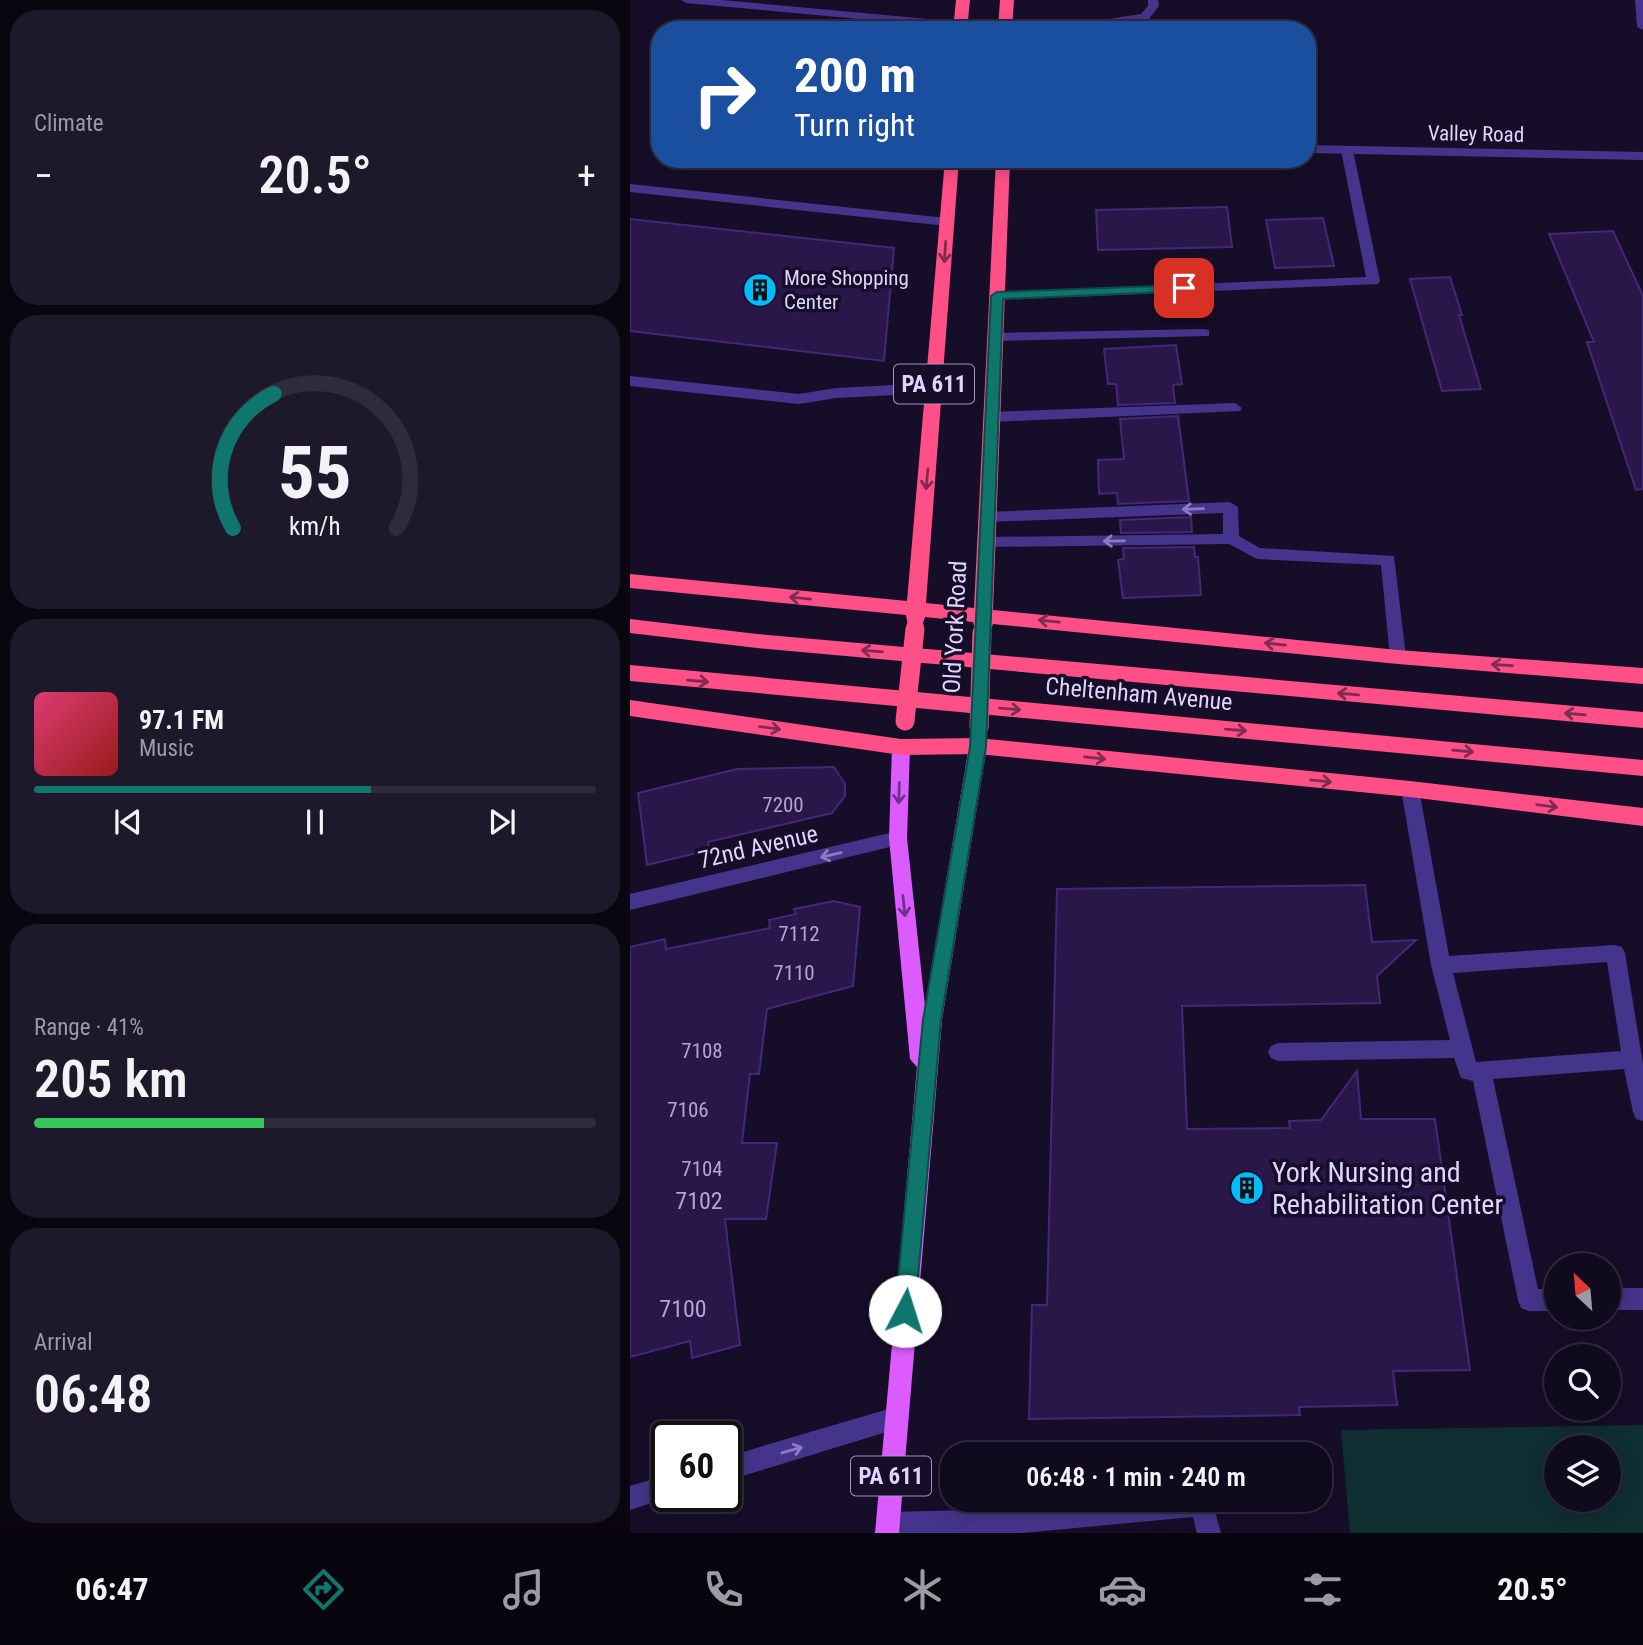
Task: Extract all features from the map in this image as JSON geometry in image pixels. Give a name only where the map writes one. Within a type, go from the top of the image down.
[{"type":"highway","points":[[960,21],[962,0]]},
{"type":"highway","points":[[1006,21],[1007,0]]},
{"type":"highway","name":"Old York Road","points":[[901,747],[916,619],[951,168]]},
{"type":"highway","name":"Old York Road","points":[[978,737],[1003,168]]},
{"type":"highway","points":[[630,581],[916,619],[1643,676]]},
{"type":"highway","name":"Cheltenham Avenue","points":[[630,626],[770,642],[1643,720]]},
{"type":"highway","name":"Cheltenham Avenue","points":[[630,673],[1643,768]]},
{"type":"highway","points":[[630,708],[901,747],[978,737],[1643,817]]},
{"type":"main road","name":"Old York Road","points":[[888,1529],[895,1419],[932,1020],[978,737]]},
{"type":"main road","name":"Old York Road","points":[[901,747],[898,838],[924,1094]]},
{"type":"street","points":[[686,0],[892,21]]},
{"type":"street","points":[[1117,21],[1144,17],[1154,6],[1153,0]]},
{"type":"street","points":[[1640,0],[1643,27]]},
{"type":"street","name":"Valley Road","points":[[1316,149],[1643,156]]},
{"type":"street","points":[[997,296],[1373,281],[1347,150]]},
{"type":"street","points":[[630,188],[947,222]]},
{"type":"street","points":[[995,337],[1204,333]]},
{"type":"street","points":[[630,381],[799,399],[835,393],[934,388]]},
{"type":"street","points":[[992,417],[1235,408]]},
{"type":"street","points":[[987,517],[1230,507],[1231,539]]},
{"type":"street","points":[[987,542],[1231,539],[1257,553],[1388,560],[1398,657]]},
{"type":"street","points":[[1410,789],[1441,965],[1468,1072],[1632,1059]]},
{"type":"street","name":"72nd Avenue","points":[[630,902],[898,838]]},
{"type":"street","points":[[1441,965],[1615,953],[1643,1112]]},
{"type":"street","points":[[1278,1052],[1463,1049]]},
{"type":"street","points":[[1481,1071],[1529,1300],[1544,1300]]},
{"type":"street","points":[[1621,1299],[1643,1299]]},
{"type":"street","points":[[742,1464],[895,1419]]},
{"type":"street","points":[[630,1498],[651,1492]]},
{"type":"street","points":[[888,1529],[1021,1527],[1202,1504],[1209,1533]]},
{"type":"green space","points":[[1643,1425],[1643,1533],[1350,1533],[1341,1430]]},
{"type":"building","points":[[1227,207],[1232,247],[1098,250],[1096,210]]},
{"type":"building","points":[[1323,218],[1334,266],[1275,268],[1266,220]]},
{"type":"building","name":"More Shopping Center","points":[[630,219],[894,248],[884,361],[630,331]]},
{"type":"building","points":[[1613,231],[1643,296],[1643,489],[1636,490],[1587,342],[1594,342],[1549,234]]},
{"type":"building","points":[[1450,277],[1481,389],[1442,391],[1410,279]]},
{"type":"building","points":[[1176,345],[1182,384],[1173,385],[1175,403],[1118,405],[1116,384],[1108,384],[1104,349]]},
{"type":"building","points":[[1178,416],[1189,501],[1118,504],[1117,493],[1099,494],[1098,460],[1124,459],[1120,419]]},
{"type":"building","points":[[1191,517],[1192,532],[1121,533],[1120,520]]},
{"type":"building","points":[[1194,547],[1195,557],[1198,557],[1201,595],[1123,598],[1118,560],[1124,559],[1123,548]]},
{"type":"building","points":[[834,767],[845,784],[845,796],[832,813],[708,842],[709,850],[647,865],[638,793],[737,769]]},
{"type":"building","name":"York Nursing and Rehabilitation Center","points":[[1365,885],[1372,942],[1416,940],[1377,976],[1380,1003],[1182,1006],[1187,1129],[1290,1128],[1289,1121],[1321,1120],[1357,1071],[1361,1119],[1435,1119],[1470,1370],[1393,1371],[1397,1405],[1299,1407],[1300,1415],[1029,1419],[1032,1305],[1047,1305],[1057,889]]},
{"type":"building","points":[[834,901],[860,907],[853,986],[767,1009],[759,1074],[750,1074],[742,1143],[777,1143],[766,1219],[725,1219],[740,1345],[692,1358],[690,1341],[630,1357],[630,947],[665,939],[666,949],[770,928],[769,920],[796,914],[794,909]]},
{"type":"place","name":"More Shopping Center","points":[[760,290]]},
{"type":"place","name":"York Nursing and Rehabilitation Center","points":[[1247,1188]]},
{"type":"route","points":[[905,1311],[932,1020],[978,747],[997,296],[1184,288]]}]
